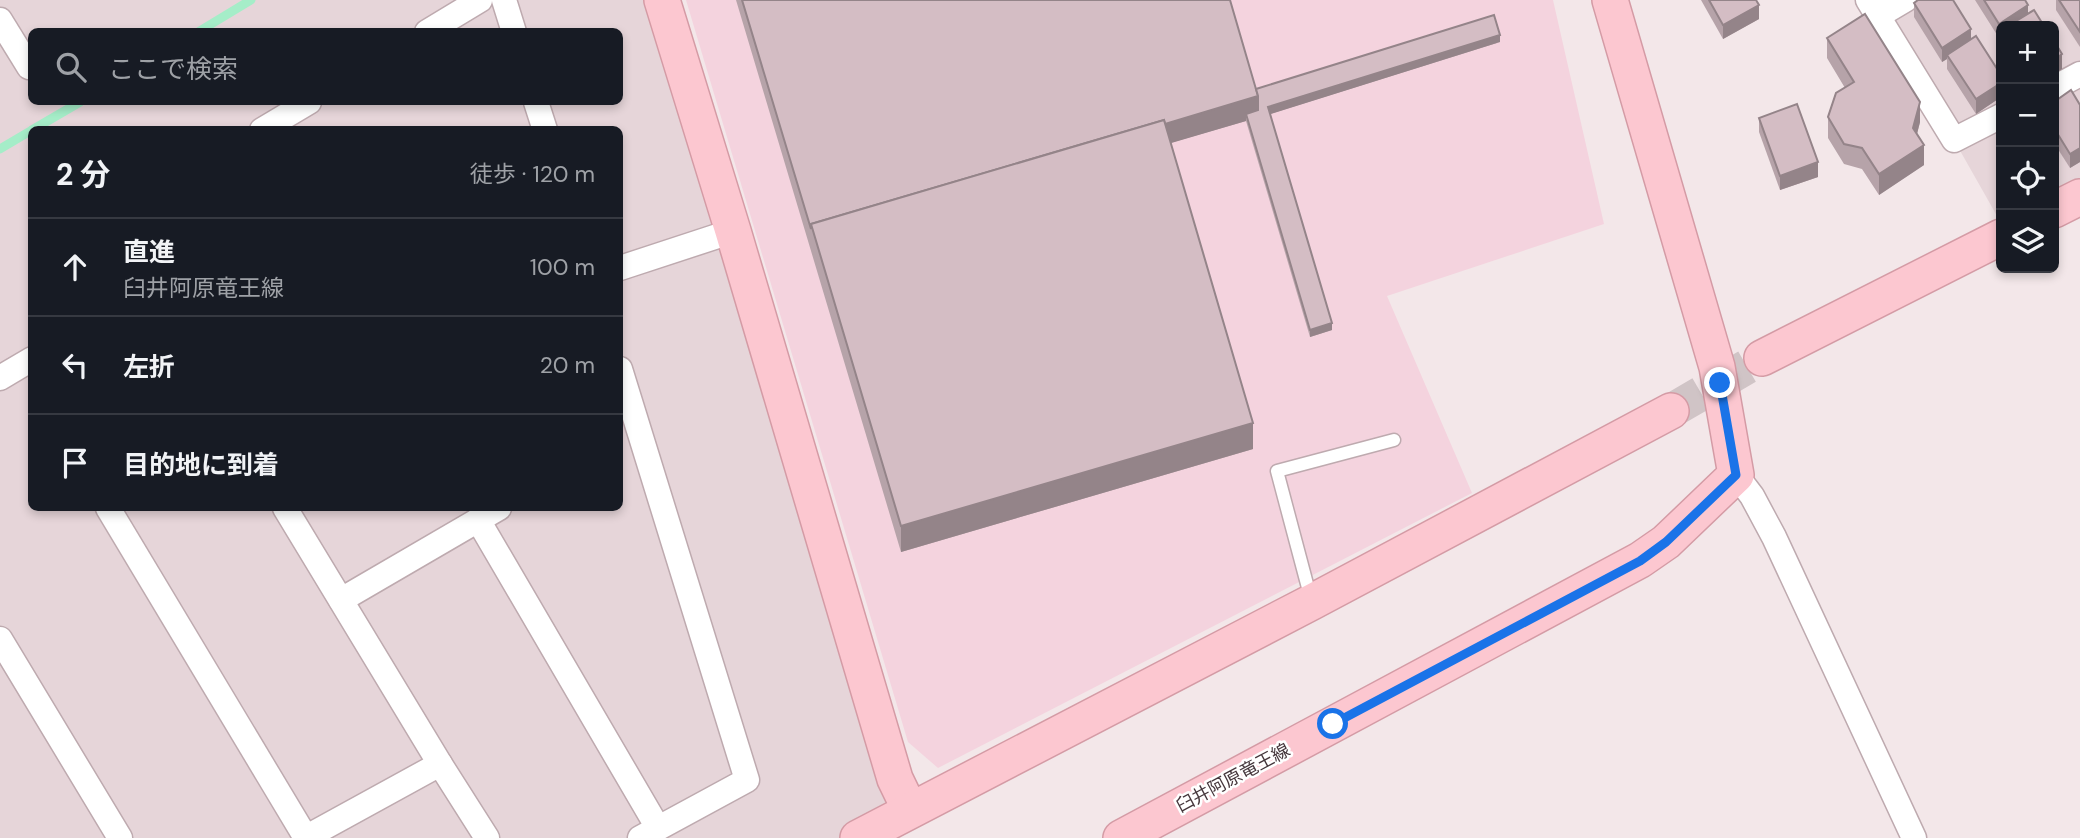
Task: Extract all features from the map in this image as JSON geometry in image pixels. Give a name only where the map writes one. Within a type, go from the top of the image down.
[{"type":"street","points":[[434,28],[480,0]]},
{"type":"street","points":[[504,0],[513,28]]},
{"type":"street","points":[[662,0],[895,779],[910,810]]},
{"type":"street","points":[[1610,0],[1717,367],[1736,475],[1752,496],[1772,534],[1914,838]]},
{"type":"street","points":[[1905,0],[1873,8],[1954,140],[1996,119]]},
{"type":"street","points":[[0,20],[28,65]]},
{"type":"street","points":[[2059,85],[2080,74]]},
{"type":"street","points":[[269,126],[304,105]]},
{"type":"street","points":[[537,105],[543,126]]},
{"type":"street","points":[[2059,208],[2080,197]]},
{"type":"street","points":[[623,267],[733,231]]},
{"type":"street","points":[[1762,358],[1996,240]]},
{"type":"street","points":[[0,378],[28,368]]},
{"type":"street","points":[[478,520],[649,833],[747,780],[628,432],[623,393]]},
{"type":"street","points":[[858,838],[1312,603],[1671,411]]},
{"type":"street","name":"臼井阿原竜王線","points":[[1121,838],[1640,561],[1666,542],[1736,475]]},
{"type":"street","points":[[110,511],[305,838],[440,764]]},
{"type":"street","points":[[287,511],[487,838]]},
{"type":"street","points":[[341,600],[494,511]]},
{"type":"street","points":[[0,639],[121,838]]},
{"type":"lane","points":[[1312,603],[1277,471],[1394,440]]},
{"type":"shaded area","points":[[0,0],[658,0],[910,810],[857,838],[0,838]]},
{"type":"shaded area","points":[[686,0],[1553,0],[1604,224],[1387,296],[1472,493],[938,768],[908,742]]},
{"type":"shaded area","points":[[1868,0],[2080,0],[2080,197],[2059,208],[2059,21],[1996,21],[1996,214]]},
{"type":"building","points":[[742,0],[1230,0],[1258,96],[1165,124],[1164,120],[811,224],[811,229]]},
{"type":"building","points":[[1709,0],[1756,0],[1759,5],[1723,25]]},
{"type":"building","points":[[1918,0],[1953,0],[1971,29],[1942,48],[1914,3]]},
{"type":"building","points":[[1984,0],[2025,0],[2028,5],[2004,21],[1997,21]]},
{"type":"building","points":[[2059,0],[2080,0],[2080,32]]},
{"type":"building","points":[[2034,10],[2041,21],[2016,21]]},
{"type":"building","points":[[1865,14],[1920,102],[1913,128],[1924,145],[1879,174],[1862,148],[1844,144],[1828,117],[1836,93],[1854,82],[1827,38]]},
{"type":"building","points":[[1494,15],[1500,35],[1268,107],[1332,323],[1310,330],[1246,114],[1258,110],[1256,89]]},
{"type":"building","points":[[1976,36],[1996,67],[1996,86],[1976,99],[1947,55]]},
{"type":"building","points":[[2071,90],[2080,105],[2080,148],[2070,154],[2059,136],[2059,98]]},
{"type":"building","points":[[1797,104],[1818,162],[1780,176],[1759,118]]},
{"type":"building","points":[[1164,120],[1253,423],[901,526],[811,224]]},
{"type":"waterway","points":[[205,28],[251,0]]},
{"type":"waterway","points":[[39,126],[75,105]]},
{"type":"waterway","points":[[0,149],[28,132]]},
{"type":"tunnel","points":[[1671,411],[1762,358]]},
{"type":"route","points":[[1333,724],[1640,561],[1666,542],[1736,475],[1720,383]]}]
